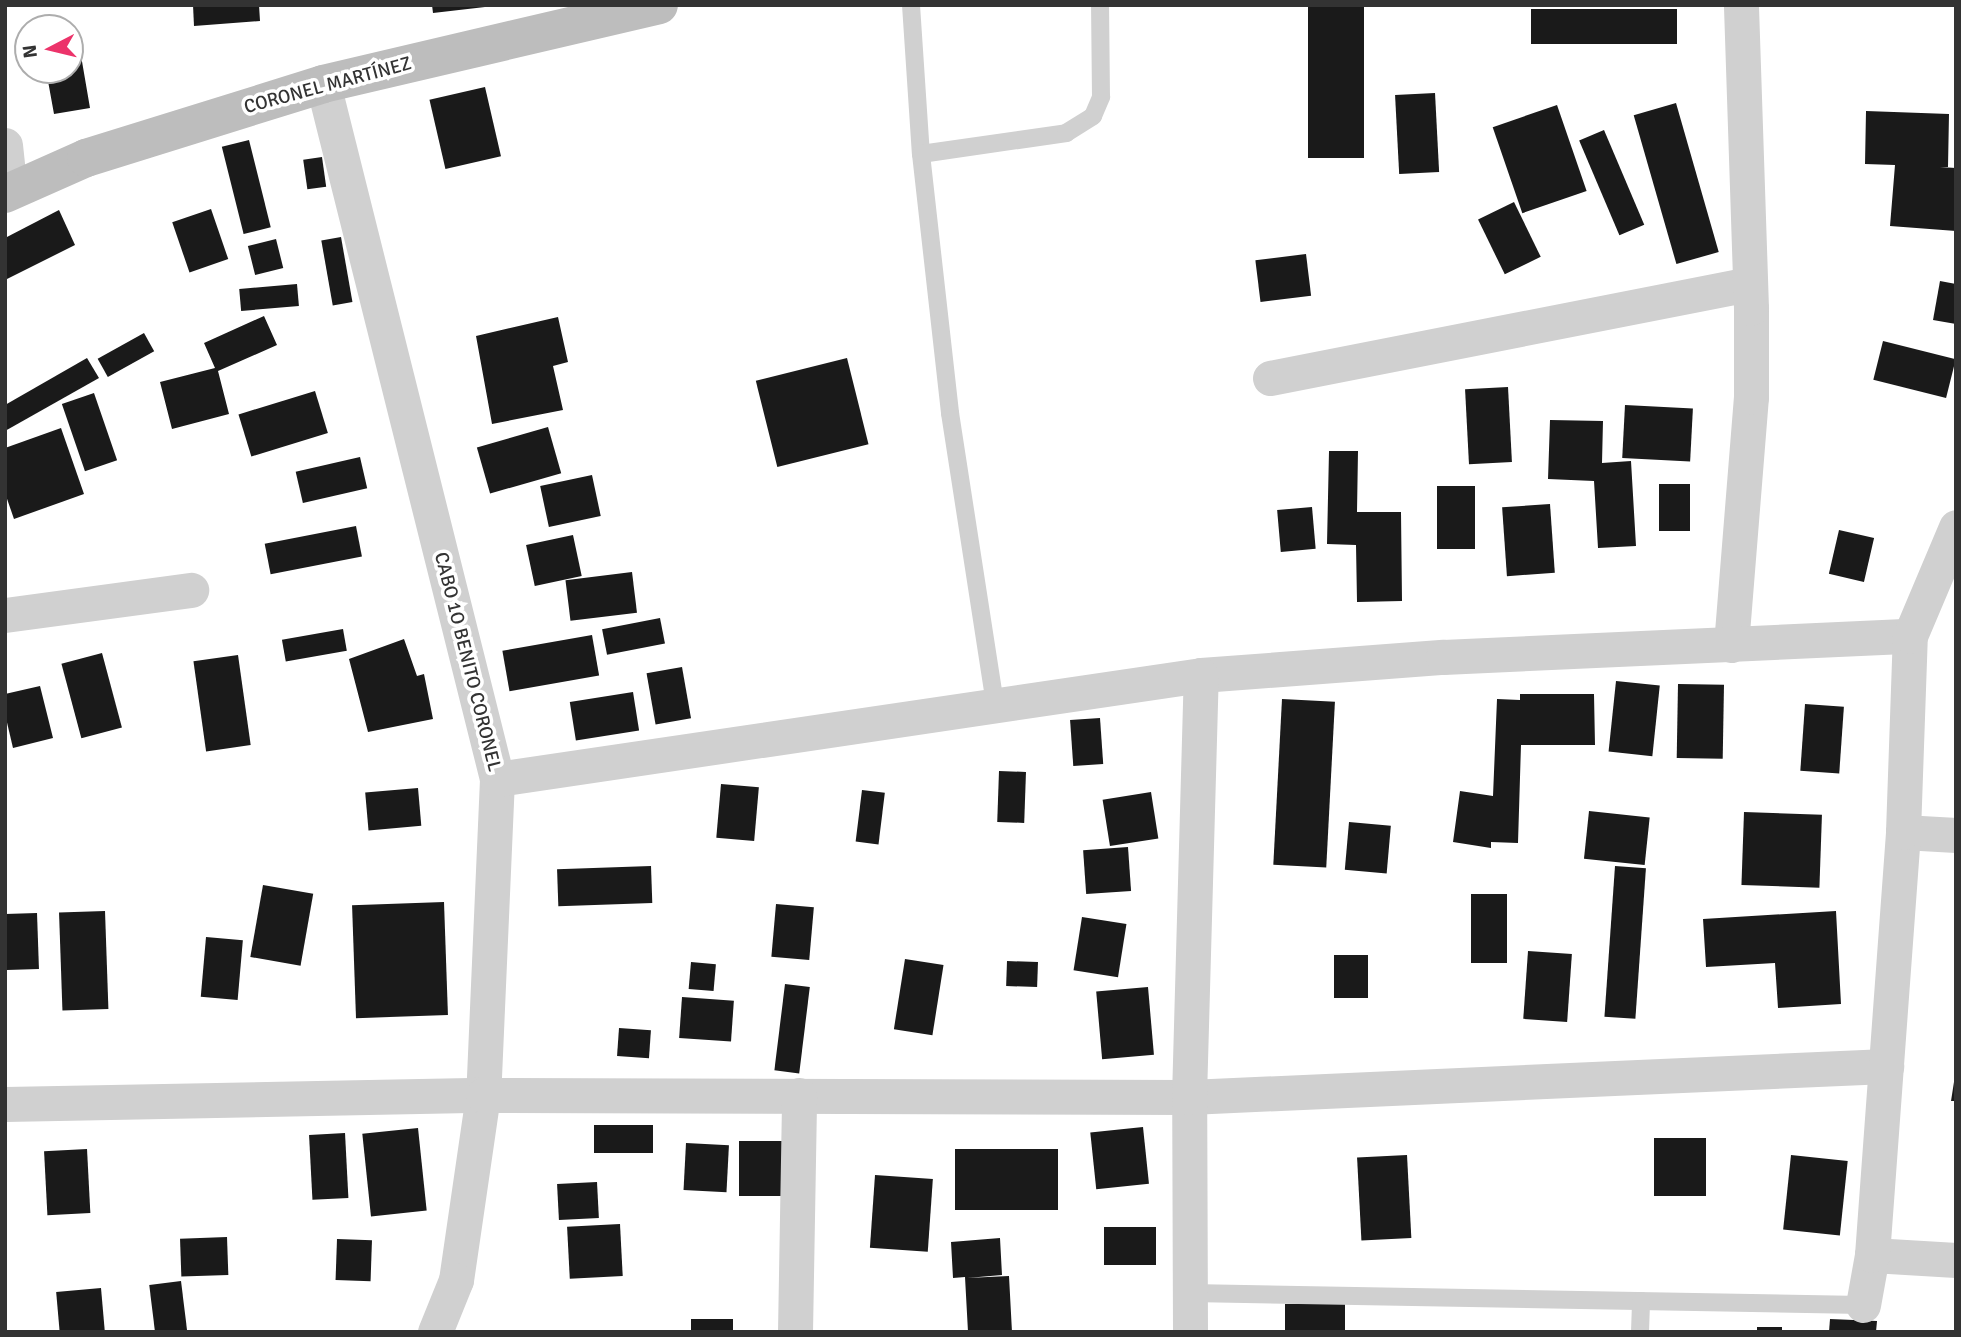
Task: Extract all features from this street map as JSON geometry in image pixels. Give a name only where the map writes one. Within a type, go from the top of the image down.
[{"type":"main road","name":"CORONEL MARTÍNEZ","points":[[7,193],[86,158],[323,84],[659,5]]},
{"type":"street","points":[[1731,645],[1751,397],[1741,5]]},
{"type":"street","name":"CABO 1O BENITO CORONEL","points":[[323,84],[497,779],[483,1095],[456,1280],[435,1332]]},
{"type":"street","points":[[5,145],[7,193]]},
{"type":"street","points":[[1270,378],[1750,284]]},
{"type":"street","points":[[1863,1305],[1872,1255],[1903,832],[1910,636],[1956,527]]},
{"type":"street","points":[[5,615],[191,590]]},
{"type":"street","points":[[497,779],[1201,675],[1443,657],[1910,636]]},
{"type":"street","points":[[1190,1332],[1189,1097],[1201,675]]},
{"type":"street","points":[[1903,832],[1956,835]]},
{"type":"street","points":[[5,1104],[483,1095],[1189,1097],[1886,1066]]},
{"type":"street","points":[[794,1332],[799,1095]]},
{"type":"street","points":[[1872,1255],[1956,1259]]},
{"type":"lane","points":[[911,5],[922,154],[950,413],[995,705]]},
{"type":"lane","points":[[922,154],[1066,134],[1093,116],[1101,97],[1100,5]]},
{"type":"lane","points":[[1190,1293],[1863,1305]]},
{"type":"lane","points":[[1640,1332],[1642,1301]]},
{"type":"building","points":[[193,5],[259,5],[260,21],[194,26]]},
{"type":"building","points":[[432,5],[485,5],[485,7],[433,13]]},
{"type":"building","points":[[1308,5],[1364,5],[1364,158],[1308,158]]},
{"type":"building","points":[[1531,9],[1677,9],[1677,44],[1531,44]]},
{"type":"building","points":[[84,73],[90,108],[54,114],[49,84],[84,84]]},
{"type":"building","points":[[485,87],[501,156],[445,169],[429,100]]},
{"type":"building","points":[[1435,93],[1439,172],[1399,174],[1395,95]]},
{"type":"building","points":[[1676,103],[1719,252],[1676,264],[1634,115]]},
{"type":"building","points":[[1557,105],[1587,191],[1522,213],[1493,127]]},
{"type":"building","points":[[1866,111],[1949,114],[1948,167],[1940,167],[1956,168],[1956,231],[1890,226],[1895,165],[1865,164]]},
{"type":"building","points":[[1604,130],[1644,225],[1619,235],[1579,141]]},
{"type":"building","points":[[249,140],[271,227],[244,234],[222,147]]},
{"type":"building","points":[[322,157],[326,187],[307,189],[303,160]]},
{"type":"building","points":[[1514,202],[1541,257],[1505,274],[1478,220]]},
{"type":"building","points":[[211,209],[228,259],[189,272],[172,222]]},
{"type":"building","points":[[59,210],[75,245],[5,280],[5,238]]},
{"type":"building","points":[[341,237],[352,302],[333,305],[321,240]]},
{"type":"building","points":[[276,239],[283,268],[255,275],[248,246]]},
{"type":"building","points":[[1306,254],[1311,296],[1260,302],[1255,260]]},
{"type":"building","points":[[1940,281],[1956,284],[1956,324],[1933,320]]},
{"type":"building","points":[[297,284],[299,306],[241,311],[239,289]]},
{"type":"building","points":[[264,316],[277,345],[218,371],[229,414],[172,429],[160,382],[215,368],[204,343]]},
{"type":"building","points":[[558,317],[568,362],[553,366],[563,410],[492,424],[476,336]]},
{"type":"building","points":[[144,333],[154,351],[108,377],[98,359]]},
{"type":"building","points":[[1883,341],[1956,359],[1946,398],[1873,380]]},
{"type":"building","points":[[87,358],[99,378],[5,431],[5,405]]},
{"type":"building","points":[[847,358],[869,444],[777,467],[756,381]]},
{"type":"building","points":[[1508,387],[1512,462],[1469,464],[1465,389]]},
{"type":"building","points":[[315,391],[328,433],[251,456],[238,414]]},
{"type":"building","points":[[94,393],[117,460],[85,471],[62,404]]},
{"type":"building","points":[[1625,405],[1693,409],[1690,461],[1622,458]]},
{"type":"building","points":[[1550,420],[1603,421],[1602,463],[1631,461],[1636,546],[1598,548],[1594,481],[1548,479]]},
{"type":"building","points":[[548,427],[561,473],[490,494],[477,447]]},
{"type":"building","points":[[61,428],[84,494],[14,519],[5,493],[5,448]]},
{"type":"building","points":[[1329,451],[1358,451],[1357,512],[1401,512],[1402,601],[1357,602],[1356,545],[1327,544]]},
{"type":"building","points":[[360,457],[367,488],[303,503],[296,472]]},
{"type":"building","points":[[592,475],[601,516],[549,527],[540,486]]},
{"type":"building","points":[[1659,484],[1690,484],[1690,531],[1659,531]]},
{"type":"building","points":[[1437,486],[1475,486],[1475,549],[1437,549]]},
{"type":"building","points":[[1550,504],[1555,573],[1507,576],[1502,507]]},
{"type":"building","points":[[1312,507],[1316,549],[1281,552],[1277,510]]},
{"type":"building","points":[[356,526],[362,556],[271,574],[265,544]]},
{"type":"building","points":[[1839,530],[1874,538],[1864,582],[1829,574]]},
{"type":"building","points":[[573,535],[582,576],[535,586],[526,545]]},
{"type":"building","points":[[632,572],[637,613],[570,621],[565,580]]},
{"type":"building","points":[[660,618],[665,644],[607,655],[602,629]]},
{"type":"building","points":[[343,629],[347,651],[286,661],[282,640]]},
{"type":"building","points":[[592,635],[599,675],[510,691],[502,651]]},
{"type":"building","points":[[404,639],[417,676],[424,674],[433,719],[368,732],[349,659]]},
{"type":"building","points":[[102,653],[122,727],[81,738],[61,664]]},
{"type":"building","points":[[238,655],[251,745],[206,751],[193,661]]},
{"type":"building","points":[[682,667],[691,718],[656,724],[647,673]]},
{"type":"building","points":[[1616,681],[1660,686],[1652,756],[1609,752]]},
{"type":"building","points":[[1678,684],[1724,685],[1723,759],[1677,758]]},
{"type":"building","points":[[40,686],[53,738],[13,748],[5,714],[5,694]]},
{"type":"building","points":[[633,692],[639,731],[576,741],[570,702]]},
{"type":"building","points":[[1520,694],[1594,694],[1595,745],[1521,745],[1518,843],[1491,842],[1491,848],[1453,842],[1460,791],[1493,796],[1497,699],[1520,700]]},
{"type":"building","points":[[1282,699],[1335,702],[1326,868],[1273,865]]},
{"type":"building","points":[[1805,704],[1844,707],[1839,774],[1800,771]]},
{"type":"building","points":[[1100,718],[1103,764],[1073,766],[1070,720]]},
{"type":"building","points":[[999,771],[1026,772],[1024,823],[997,822]]},
{"type":"building","points":[[721,784],[759,787],[754,841],[716,838]]},
{"type":"building","points":[[418,788],[421,826],[369,830],[365,793]]},
{"type":"building","points":[[862,790],[885,793],[878,844],[856,842]]},
{"type":"building","points":[[1151,792],[1158,838],[1110,846],[1103,800]]},
{"type":"building","points":[[1589,811],[1650,817],[1645,865],[1584,859]]},
{"type":"building","points":[[1744,812],[1822,815],[1819,888],[1741,885]]},
{"type":"building","points":[[1349,822],[1391,826],[1387,873],[1345,870]]},
{"type":"building","points":[[1128,847],[1131,891],[1086,894],[1083,850]]},
{"type":"building","points":[[651,866],[652,903],[558,906],[557,869]]},
{"type":"building","points":[[1615,866],[1646,868],[1635,1019],[1604,1017]]},
{"type":"building","points":[[263,885],[313,894],[301,966],[250,957]]},
{"type":"building","points":[[1471,894],[1507,894],[1507,963],[1471,963]]},
{"type":"building","points":[[444,902],[448,1015],[356,1018],[352,905]]},
{"type":"building","points":[[776,904],[814,907],[809,960],[771,957]]},
{"type":"building","points":[[105,911],[108,1009],[62,1011],[59,913]]},
{"type":"building","points":[[1836,911],[1841,1004],[1778,1008],[1775,963],[1706,967],[1703,919]]},
{"type":"building","points":[[37,913],[39,969],[7,970],[5,914]]},
{"type":"building","points":[[1082,917],[1126,924],[1118,977],[1074,970]]},
{"type":"building","points":[[206,937],[243,940],[238,1000],[201,997]]},
{"type":"building","points":[[1528,951],[1572,954],[1567,1022],[1523,1019]]},
{"type":"building","points":[[1334,955],[1368,955],[1368,998],[1334,998]]},
{"type":"building","points":[[905,959],[944,965],[932,1035],[894,1029]]},
{"type":"building","points":[[1007,961],[1038,962],[1037,987],[1006,986]]},
{"type":"building","points":[[691,962],[716,964],[714,991],[689,989]]},
{"type":"building","points":[[785,984],[810,987],[799,1073],[774,1070]]},
{"type":"building","points":[[1148,987],[1154,1055],[1102,1059],[1096,992]]},
{"type":"building","points":[[682,997],[734,1001],[731,1042],[679,1038]]},
{"type":"building","points":[[619,1028],[651,1030],[649,1058],[617,1056]]},
{"type":"building","points":[[1954,1082],[1956,1101],[1951,1101]]},
{"type":"building","points":[[594,1125],[653,1125],[653,1153],[594,1153]]},
{"type":"building","points":[[1143,1127],[1149,1184],[1096,1189],[1090,1133]]},
{"type":"building","points":[[418,1128],[427,1211],[371,1216],[362,1134]]},
{"type":"building","points":[[345,1133],[348,1198],[312,1200],[309,1135]]},
{"type":"building","points":[[1654,1138],[1706,1138],[1706,1196],[1654,1196]]},
{"type":"building","points":[[739,1141],[785,1141],[785,1196],[739,1196]]},
{"type":"building","points":[[686,1143],[729,1145],[726,1192],[684,1190]]},
{"type":"building","points":[[87,1149],[90,1213],[47,1215],[44,1151]]},
{"type":"building","points":[[955,1149],[1058,1149],[1058,1210],[955,1210]]},
{"type":"building","points":[[1407,1155],[1411,1238],[1361,1241],[1357,1158]]},
{"type":"building","points":[[1791,1155],[1848,1161],[1840,1236],[1783,1230]]},
{"type":"building","points":[[875,1175],[933,1179],[928,1252],[870,1248]]},
{"type":"building","points":[[597,1182],[599,1218],[559,1220],[557,1184]]},
{"type":"building","points":[[620,1224],[623,1276],[570,1279],[567,1227]]},
{"type":"building","points":[[1104,1227],[1156,1227],[1156,1265],[1104,1265]]},
{"type":"building","points":[[227,1237],[228,1275],[181,1277],[180,1239]]},
{"type":"building","points":[[1000,1238],[1002,1275],[967,1278],[1009,1276],[1012,1332],[968,1332],[965,1277],[953,1278],[951,1242]]},
{"type":"building","points":[[337,1239],[372,1240],[371,1281],[336,1280]]},
{"type":"building","points":[[181,1281],[187,1332],[155,1332],[149,1285]]},
{"type":"building","points":[[101,1288],[105,1332],[60,1332],[56,1292]]},
{"type":"building","points":[[1285,1304],[1345,1304],[1345,1332],[1285,1332]]},
{"type":"building","points":[[691,1319],[733,1319],[733,1332],[691,1332]]},
{"type":"building","points":[[1830,1319],[1877,1321],[1876,1332],[1829,1332]]},
{"type":"building","points":[[1757,1327],[1782,1327],[1782,1332],[1757,1332]]}]
